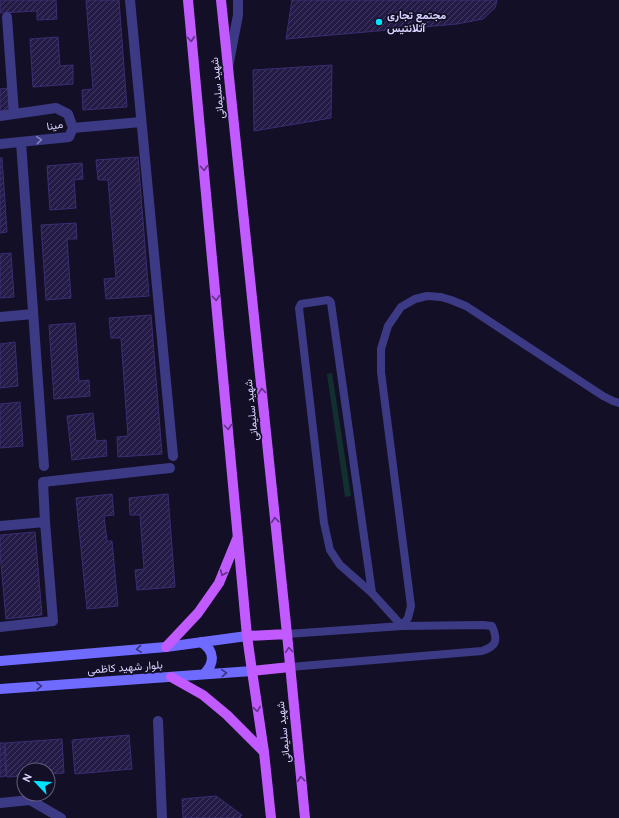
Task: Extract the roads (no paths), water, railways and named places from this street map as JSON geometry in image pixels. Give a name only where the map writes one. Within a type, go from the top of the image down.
[{"type":"main road","name":"شهید سلیمانی","points":[[188,0],[247,636],[264,752],[271,818]]},
{"type":"main road","name":"شهید سلیمانی","points":[[221,0],[305,818]]},
{"type":"main road","points":[[166,647],[198,613],[219,583],[238,537]]},
{"type":"main road","points":[[247,636],[287,634]]},
{"type":"main road","name":"بلوار شهید کاظمی","points":[[0,661],[166,647],[247,636]]},
{"type":"main road","points":[[201,642],[207,646],[212,657],[209,669],[204,674]]},
{"type":"main road","points":[[252,671],[290,667]]},
{"type":"main road","name":"بلوار شهید کاظمی","points":[[0,689],[252,671]]},
{"type":"main road","points":[[171,677],[203,695],[227,715],[264,752]]},
{"type":"street","points":[[130,0],[173,456]]},
{"type":"street","points":[[228,66],[238,15],[238,0]]},
{"type":"street","points":[[8,17],[14,114]]},
{"type":"street","name":"مینا","points":[[0,116],[56,108],[68,114],[72,128],[69,138],[0,144]]},
{"type":"street","points":[[72,128],[141,122]]},
{"type":"street","points":[[21,142],[44,466]]},
{"type":"street","points":[[0,317],[33,314]]},
{"type":"street","points":[[0,627],[53,621],[45,522],[44,482],[170,468]]},
{"type":"street","points":[[0,526],[45,522]]},
{"type":"street","points":[[158,721],[162,818]]},
{"type":"street","points":[[0,803],[30,800],[61,818]]},
{"type":"lane","points":[[402,626],[408,618],[411,606],[381,372],[381,349],[388,326],[401,307],[415,299],[427,296],[441,297],[466,306],[602,396],[619,403]]},
{"type":"lane","points":[[372,592],[331,303],[328,300],[301,304],[299,308],[324,523],[330,550],[340,565],[372,592],[402,626]]},
{"type":"lane","points":[[287,634],[402,626],[483,625],[492,626],[496,640],[490,648],[482,651],[290,667]]},
{"type":"place","name":"مجتمع تجاری آتلانتیس","points":[[379,22]]}]
